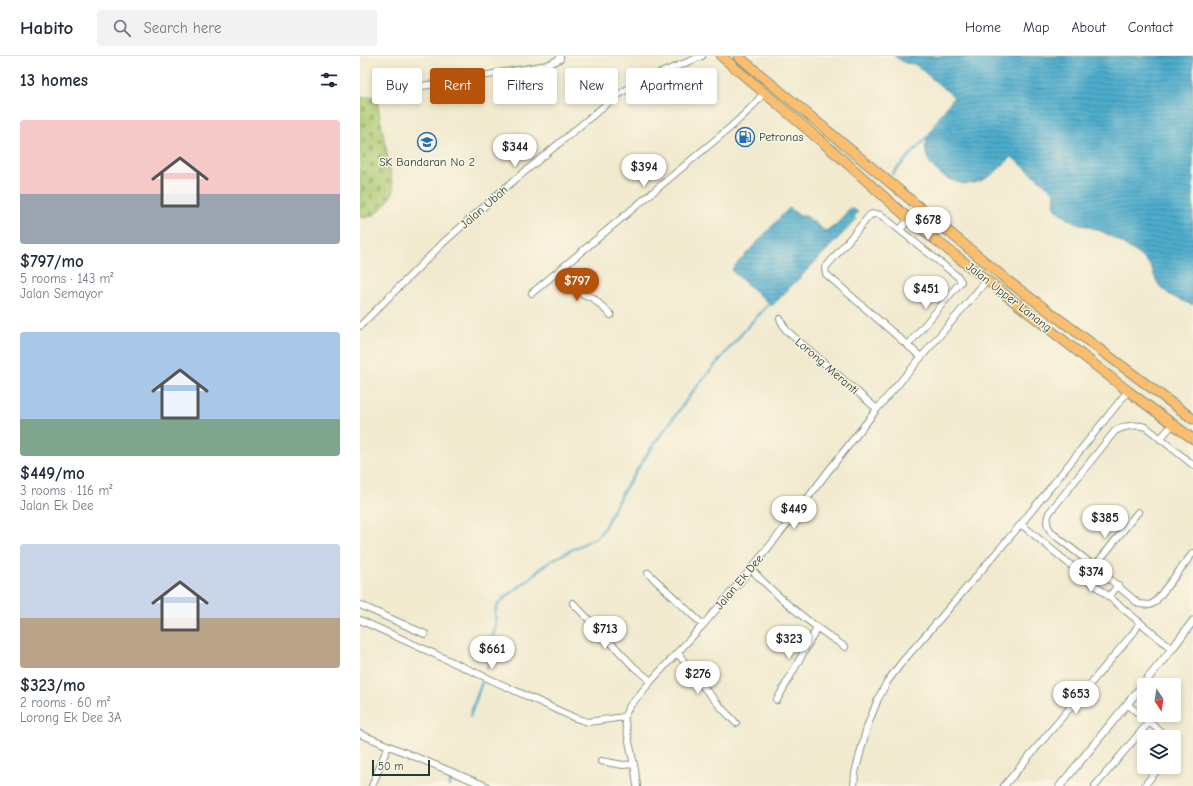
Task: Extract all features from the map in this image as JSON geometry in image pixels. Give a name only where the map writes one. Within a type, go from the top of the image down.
[{"type":"main road","name":"Jalan Upper Lanang","points":[[721,56],[909,219],[1193,439]]},
{"type":"main road","name":"Jalan Upper Lanang","points":[[738,56],[1008,281],[1193,419]]},
{"type":"street","name":"Jalan Ubah","points":[[360,326],[444,242],[506,188],[615,98],[632,86],[646,79],[702,56]]},
{"type":"street","points":[[422,86],[547,65],[560,57]]},
{"type":"street","points":[[532,293],[732,126],[764,93]]},
{"type":"street","points":[[908,345],[961,282],[959,278],[881,215],[870,215],[825,268],[826,274],[921,357]]},
{"type":"street","points":[[900,230],[909,219]]},
{"type":"street","points":[[559,271],[583,294],[593,298],[611,315]]},
{"type":"street","name":"Jalan Ek Dee","points":[[624,717],[629,707],[651,681],[703,625],[751,569],[877,409],[987,280]]},
{"type":"street","name":"Lorong Meranti","points":[[780,319],[786,330],[877,409]]},
{"type":"street","points":[[854,786],[854,773],[867,727],[878,699],[888,682],[902,662],[1021,524],[1128,390]]},
{"type":"street","points":[[1160,439],[1173,424]]},
{"type":"street","points":[[1193,465],[1146,427],[1139,425],[1120,428],[1115,431],[1049,513],[1047,520],[1047,526],[1052,532],[1118,585],[1139,604],[1150,605],[1155,602],[1193,553]]},
{"type":"street","points":[[1086,577],[1138,512]]},
{"type":"street","points":[[1021,524],[1172,649]]},
{"type":"street","points":[[1059,556],[1068,545]]},
{"type":"street","points":[[751,569],[778,597],[817,628],[845,647]]},
{"type":"street","points":[[648,573],[703,625]]},
{"type":"street","points":[[1109,597],[1118,585]]},
{"type":"street","points":[[573,603],[634,667],[651,681]]},
{"type":"street","points":[[361,607],[425,634]]},
{"type":"street","points":[[360,620],[575,718],[588,722],[624,717],[637,786]]},
{"type":"street","points":[[1060,786],[1172,649],[1193,621]]},
{"type":"street","points":[[1004,786],[1134,632],[1140,622]]},
{"type":"street","points":[[777,700],[817,628]]},
{"type":"street","points":[[410,642],[416,630]]},
{"type":"street","points":[[678,653],[713,699],[736,723]]},
{"type":"street","points":[[1127,704],[1137,712]]},
{"type":"street","points":[[1095,786],[1149,722],[1159,730]]},
{"type":"street","points":[[360,734],[486,786]]},
{"type":"street","points":[[372,786],[388,746]]},
{"type":"street","points":[[601,761],[623,766],[634,764]]},
{"type":"street","points":[[1144,786],[1154,774]]},
{"type":"green space","points":[[372,96],[372,104],[378,104],[394,191],[380,210],[371,216],[366,217],[360,217],[360,98]]},
{"type":"water","points":[[894,56],[1193,56],[1193,305],[1177,299],[1162,289],[1156,280],[1150,265],[1127,246],[1103,232],[1072,221],[1061,214],[1055,207],[1054,192],[1012,157],[990,176],[974,183],[966,184],[957,182],[941,174],[934,168],[929,160],[926,152],[926,144],[934,125],[954,97],[917,66],[914,64],[905,63]]},
{"type":"water","points":[[789,208],[800,216],[806,216],[825,231],[835,226],[849,209],[853,209],[858,212],[854,217],[856,220],[772,306],[732,271],[733,268]]},
{"type":"waterway","points":[[892,174],[929,135]]},
{"type":"waterway","points":[[487,669],[496,621],[495,612],[497,606],[503,599],[554,559],[597,537],[603,530],[622,493],[652,447],[694,390],[769,304]]},
{"type":"waterway","points":[[470,716],[482,682]]},
{"type":"waterway","points":[[449,786],[452,777]]},
{"type":"place","name":"Petronas","points":[[745,137]]},
{"type":"place","name":"SK Bandaran No 2","points":[[427,142]]}]
